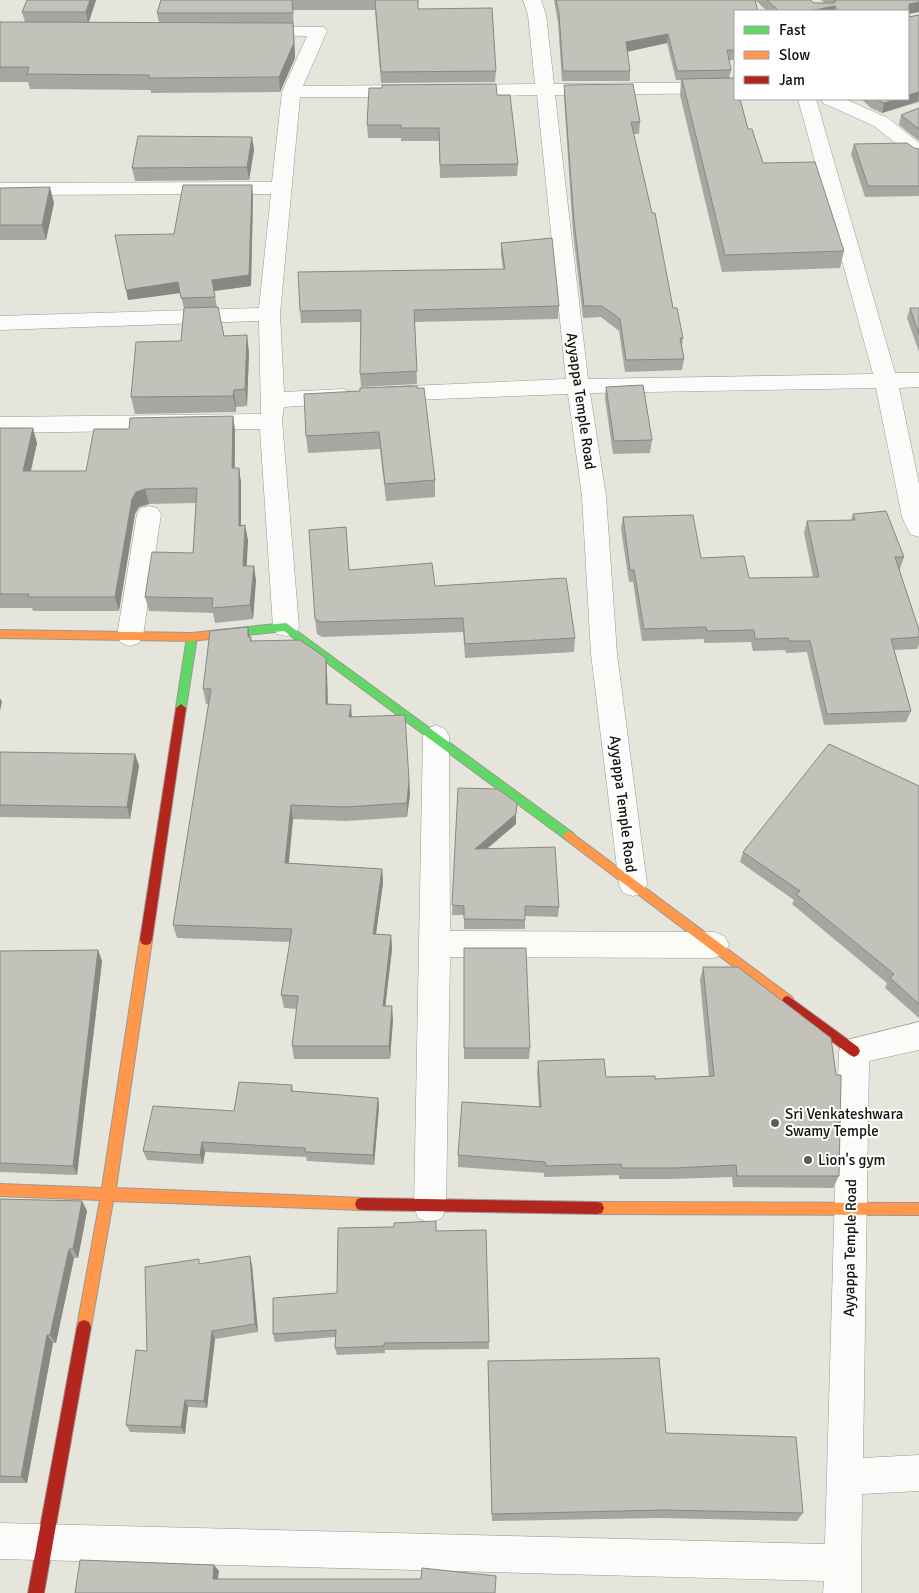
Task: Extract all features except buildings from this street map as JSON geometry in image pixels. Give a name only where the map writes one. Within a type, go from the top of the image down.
[{"type":"street","name":"Ayyappa Temple Road","points":[[532,0],[536,14],[543,90],[578,386],[594,496],[604,654],[633,884],[854,1051],[842,1578]]},
{"type":"street","points":[[241,31],[318,31],[291,92],[269,314],[272,410],[286,627]]},
{"type":"street","points":[[291,92],[734,87]]},
{"type":"street","points":[[807,100],[886,381],[914,516],[919,528]]},
{"type":"street","points":[[832,100],[881,122],[919,152]]},
{"type":"street","points":[[881,122],[904,114]]},
{"type":"street","points":[[0,189],[282,188]]},
{"type":"street","points":[[0,323],[269,314]]},
{"type":"street","points":[[0,426],[272,410],[578,386],[919,380]]},
{"type":"street","points":[[130,636],[149,514]]},
{"type":"street","points":[[0,634],[192,637],[286,627],[436,736],[633,884]]},
{"type":"street","points":[[36,1593],[47,1542],[108,1194],[192,637]]},
{"type":"street","points":[[430,1207],[435,944],[436,736]]},
{"type":"street","points":[[435,944],[714,945]]},
{"type":"street","points":[[854,1051],[919,1036]]},
{"type":"street","points":[[0,1190],[430,1207],[919,1209]]},
{"type":"street","points":[[845,1477],[919,1473]]},
{"type":"street","points":[[0,1541],[842,1578]]},
{"type":"traffic: fast","points":[[229,633],[286,627],[569,836]]},
{"type":"traffic: fast","points":[[181,708],[192,637]]},
{"type":"traffic: slow","points":[[0,634],[192,637],[229,633]]},
{"type":"traffic: slow","points":[[569,836],[788,1001]]},
{"type":"traffic: slow","points":[[84,1327],[108,1194],[146,940]]},
{"type":"traffic: slow","points":[[0,1190],[362,1204]]},
{"type":"traffic: slow","points":[[597,1208],[919,1209]]},
{"type":"traffic: jam","points":[[146,940],[181,708]]},
{"type":"traffic: jam","points":[[788,1001],[854,1051]]},
{"type":"traffic: jam","points":[[362,1204],[597,1208]]},
{"type":"traffic: jam","points":[[36,1593],[84,1327]]},
{"type":"place","name":"Sri Venkateshwara Swamy Temple","points":[[775,1123]]},
{"type":"place","name":"Lion's gym","points":[[808,1160]]}]
